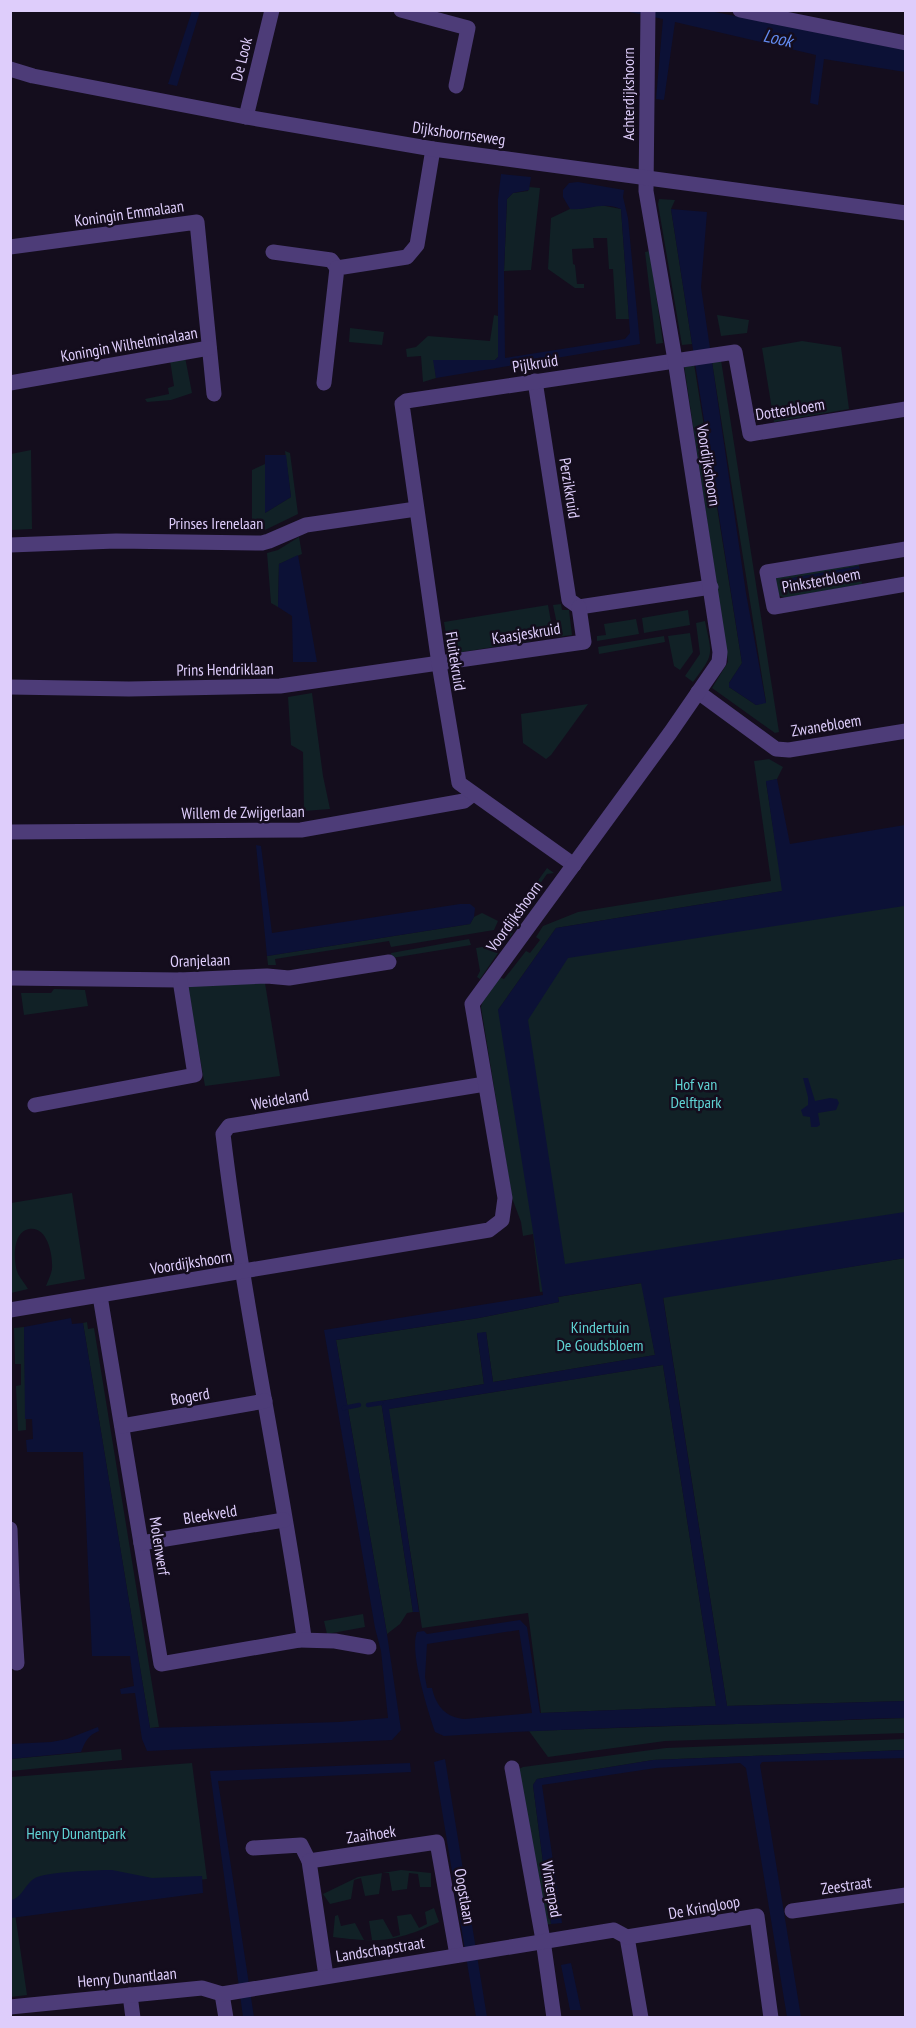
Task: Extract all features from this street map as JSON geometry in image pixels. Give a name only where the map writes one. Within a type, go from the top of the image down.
[{"type":"street","name":"De Look","points":[[246,117],[272,10]]},
{"type":"street","points":[[401,10],[468,28],[456,86]]},
{"type":"street","points":[[740,10],[906,43]]},
{"type":"street","name":"Achterdijkshoorn","points":[[646,178],[647,17]]},
{"type":"street","name":"Dijkshoornseweg","points":[[14,67],[33,76],[246,117],[433,149],[906,213]]},
{"type":"street","points":[[337,268],[407,257],[412,252],[417,245],[433,149]]},
{"type":"street","name":"Voordijkshoorn","points":[[10,1310],[489,1230],[502,1220],[505,1198],[472,1004],[719,662],[720,652],[679,359],[646,191],[646,178]]},
{"type":"street","name":"Koningin Emmalaan","points":[[10,247],[197,222],[209,348]]},
{"type":"street","points":[[273,252],[331,260],[337,268],[324,383]]},
{"type":"street","name":"Koningin Wilhelminalaan","points":[[10,383],[209,348],[214,394]]},
{"type":"street","name":"Dotterbloem","points":[[679,359],[735,352],[750,434],[906,409]]},
{"type":"street","name":"Pijlkruid","points":[[402,404],[406,400],[679,359]]},
{"type":"street","name":"Perzikkruid","points":[[535,381],[574,604]]},
{"type":"street","name":"Fluitekruid","points":[[402,404],[439,664],[459,783],[573,865]]},
{"type":"street","name":"Prinses Irenelaan","points":[[10,545],[126,541],[262,543],[306,525],[416,509]]},
{"type":"street","name":"Pinksterbloem","points":[[906,549],[767,572],[774,607],[906,584]]},
{"type":"street","name":"Kaasjeskruid","points":[[439,664],[584,642],[574,604],[711,587]]},
{"type":"street","name":"Prins Hendriklaan","points":[[10,687],[129,689],[280,686],[439,664]]},
{"type":"street","name":"Zwanebloem","points":[[698,692],[776,749],[789,750],[906,730]]},
{"type":"street","name":"Willem de Zwijgerlaan","points":[[10,832],[301,830],[464,801],[473,794]]},
{"type":"street","name":"Oranjelaan","points":[[10,978],[180,980],[267,976],[289,978],[389,962]]},
{"type":"street","points":[[35,1105],[195,1075],[180,980]]},
{"type":"street","name":"Weideland","points":[[243,1272],[223,1134],[229,1126],[485,1084]]},
{"type":"street","points":[[243,1272],[303,1637],[299,1640]]},
{"type":"street","name":"Molenwerf","points":[[100,1296],[161,1664],[299,1640],[335,1641],[369,1647]]},
{"type":"street","name":"Bogerd","points":[[122,1426],[265,1401]]},
{"type":"street","name":"Bleekveld","points":[[141,1543],[284,1520]]},
{"type":"street","points":[[10,1528],[11,1585],[17,1663]]},
{"type":"street","name":"Winterpad","points":[[512,1768],[543,1940],[554,2018]]},
{"type":"street","name":"Zaaihoek","points":[[309,1861],[437,1842]]},
{"type":"street","name":"Oogstlaan","points":[[437,1842],[460,1955]]},
{"type":"street","points":[[253,1848],[301,1845],[309,1861],[326,1976]]},
{"type":"street","name":"Zeestraat","points":[[792,1911],[906,1895]]},
{"type":"street","name":"De Kringloop","points":[[543,1940],[614,1930],[627,1937],[757,1916],[771,2018]]},
{"type":"street","points":[[627,1937],[641,2018]]},
{"type":"street","name":"Landschapstraat","points":[[237,1991],[543,1940]]},
{"type":"street","name":"Henry Dunantlaan","points":[[10,2007],[202,1988],[237,1991]]},
{"type":"street","points":[[226,2018],[237,1991]]},
{"type":"street","points":[[130,1995],[133,2018]]},
{"type":"green space","points":[[529,187],[540,188],[531,270],[504,271],[507,199],[513,193],[528,191]]},
{"type":"green space","points":[[659,199],[675,200],[671,209],[692,344],[682,345]]},
{"type":"green space","points":[[600,205],[621,209],[629,319],[616,319],[613,269],[609,269],[607,238],[593,238],[594,248],[572,249],[577,284],[584,284],[584,288],[575,288],[548,269],[551,218],[570,209]]},
{"type":"green space","points":[[650,251],[663,343],[656,344],[645,252]]},
{"type":"green space","points":[[494,315],[498,316],[498,357],[495,360],[434,360],[436,378],[423,382],[421,356],[407,357],[406,349],[416,347],[428,336],[490,341]]},
{"type":"green space","points":[[717,315],[749,320],[747,333],[721,336]]},
{"type":"green space","points":[[350,328],[384,332],[382,345],[349,342]]},
{"type":"green space","points":[[802,341],[841,347],[849,409],[774,422],[762,348]]},
{"type":"green space","points":[[184,352],[192,393],[171,400],[147,402],[145,399],[169,394],[168,388],[174,386],[170,360]]},
{"type":"green space","points":[[721,360],[779,732],[775,733],[712,688],[728,662],[684,365],[694,364],[742,663],[729,683],[729,687],[756,705],[766,702],[712,362]]},
{"type":"green space","points":[[31,450],[32,529],[11,530],[11,454]]},
{"type":"green space","points":[[285,451],[290,453],[298,514],[265,530],[252,530],[252,470],[265,464],[265,513],[291,497]]},
{"type":"green space","points":[[299,537],[302,554],[279,564],[278,607],[271,603],[267,553],[278,550]]},
{"type":"green space","points":[[858,561],[859,566],[787,579],[789,591],[861,578],[862,584],[785,598],[775,594],[774,579],[777,575]]},
{"type":"green space","points":[[561,604],[562,610],[569,610],[572,635],[557,637],[556,630],[558,629],[553,605]]},
{"type":"green space","points":[[548,605],[553,633],[531,636],[532,641],[449,654],[444,622]]},
{"type":"green space","points":[[688,610],[690,625],[644,633],[642,618]]},
{"type":"green space","points":[[636,619],[639,634],[597,641],[597,636],[606,635],[604,624]]},
{"type":"green space","points":[[705,621],[710,654],[693,682],[685,676],[700,654],[696,623]]},
{"type":"green space","points":[[690,633],[693,652],[680,670],[674,666],[668,636]]},
{"type":"green space","points":[[664,636],[665,642],[599,654],[598,647]]},
{"type":"green space","points":[[312,693],[323,776],[330,809],[304,811],[303,752],[291,745],[288,697]]},
{"type":"green space","points":[[588,704],[546,759],[523,743],[521,714]]},
{"type":"green space","name":"Hof van Delftpark","points":[[769,759],[783,767],[777,779],[766,782],[783,891],[556,928],[498,1010],[505,1014],[564,934],[807,899],[905,839],[905,1237],[699,1271],[540,1292],[533,1234],[523,1236],[521,1222],[512,1198],[481,1007],[484,997],[499,977],[504,979],[526,951],[530,953],[540,940],[536,937],[543,926],[578,912],[771,881],[754,761]]},
{"type":"green space","points":[[547,868],[554,873],[547,874],[516,918],[520,922],[510,937],[502,931]]},
{"type":"green space","points":[[482,913],[498,921],[494,930],[391,947],[389,941],[275,959],[276,965],[268,965],[267,956],[470,924],[474,917]]},
{"type":"green space","points":[[469,939],[471,945],[392,958],[391,953]]},
{"type":"green space","points":[[488,946],[498,953],[480,979],[477,977],[480,971],[476,948]]},
{"type":"green space","points":[[265,983],[280,1076],[205,1086],[187,985]]},
{"type":"green space","points":[[54,989],[85,990],[88,1006],[24,1015],[21,993],[51,993]]},
{"type":"green space","points":[[72,1193],[85,1279],[46,1286],[52,1269],[52,1257],[48,1243],[41,1232],[29,1229],[23,1231],[19,1236],[15,1248],[18,1274],[28,1289],[11,1293],[11,1203]]},
{"type":"green space","points":[[905,1258],[905,1701],[727,1706],[663,1297]]},
{"type":"green space","name":"Kindertuin De Goudsbloem","points":[[642,1283],[655,1355],[493,1382],[486,1332],[477,1334],[484,1384],[381,1401],[413,1612],[407,1613],[400,1624],[387,1634],[336,1340],[479,1318],[559,1302],[558,1297]]},
{"type":"green space","points":[[87,1322],[88,1329],[94,1328],[159,1727],[150,1728],[83,1323]]},
{"type":"green space","points":[[24,1327],[26,1430],[18,1431],[16,1386],[21,1385],[21,1364],[15,1364],[14,1328]]},
{"type":"green space","points":[[663,1365],[716,1706],[541,1713],[528,1613],[422,1628],[388,1409]]},
{"type":"green space","points":[[363,1614],[365,1627],[327,1634],[324,1621]]},
{"type":"green space","points":[[906,1718],[905,1733],[665,1741],[548,1757],[529,1731]]},
{"type":"green space","points":[[905,1739],[905,1750],[653,1760],[537,1779],[533,1785],[551,1924],[543,1925],[519,1769],[666,1748]]},
{"type":"green space","points":[[121,1749],[122,1760],[11,1771],[11,1759]]},
{"type":"green space","name":"Henry Dunantpark","points":[[192,1763],[207,1879],[13,1900],[27,1995],[11,1997],[11,1777]]},
{"type":"green space","points":[[401,1870],[431,1873],[431,1887],[420,1887],[418,1874],[409,1873],[407,1889],[392,1891],[389,1873],[383,1873]]},
{"type":"green space","points":[[382,1873],[379,1894],[365,1896],[361,1878],[354,1880],[351,1899],[330,1904],[323,1894],[358,1877]]},
{"type":"green space","points":[[434,1908],[439,1922],[399,1937],[372,1940],[369,1921],[383,1919],[393,1937],[400,1935],[397,1916],[411,1914],[419,1928],[427,1924],[425,1912]]},
{"type":"green space","points":[[338,1915],[341,1926],[355,1923],[364,1940],[333,1937],[335,1916]]},
{"type":"water","points":[[192,11],[200,11],[177,86],[168,84]]},
{"type":"water","name":"Look","points":[[625,11],[710,11],[905,50],[905,72],[824,59],[818,105],[810,103],[816,55],[675,22],[664,100],[656,99],[663,19]]},
{"type":"water","points":[[501,174],[531,177],[529,190],[513,193],[507,199],[504,271],[505,358],[625,339],[630,333],[621,209],[601,206],[570,209],[563,197],[563,190],[569,183],[578,182],[624,190],[640,344],[436,378],[433,360],[495,360],[498,357],[498,199]]},
{"type":"water","points":[[671,209],[707,212],[701,287],[746,593],[766,703],[756,705],[729,687],[729,683],[742,663]]},
{"type":"water","points":[[265,455],[286,455],[291,497],[265,513]]},
{"type":"water","points":[[298,555],[317,662],[293,662],[292,616],[278,607],[279,564]]},
{"type":"water","points":[[859,566],[861,578],[789,592],[786,579]]},
{"type":"water","points":[[777,779],[790,844],[905,825],[905,914],[904,906],[568,958],[528,1020],[565,1264],[905,1212],[905,1258],[663,1298],[727,1706],[905,1701],[905,1718],[444,1736],[435,1732],[417,1667],[415,1641],[417,1632],[424,1631],[427,1634],[520,1620],[527,1627],[540,1713],[716,1706],[663,1365],[389,1409],[419,1612],[413,1612],[381,1401],[484,1384],[477,1333],[486,1332],[493,1382],[655,1355],[641,1283],[558,1297],[559,1302],[479,1318],[336,1340],[387,1634],[401,1730],[392,1740],[147,1751],[142,1739],[135,1693],[121,1694],[120,1689],[134,1686],[130,1656],[92,1656],[83,1452],[27,1452],[26,1440],[33,1439],[32,1419],[25,1419],[24,1327],[71,1318],[72,1324],[83,1323],[150,1728],[339,1722],[388,1718],[381,1651],[375,1628],[324,1330],[543,1295],[498,1010],[556,928],[782,891],[766,781]],"holes":[[[519,1630],[532,1713],[465,1719],[447,1713],[439,1705],[432,1688],[427,1688],[425,1677],[427,1644]]]},
{"type":"water","points":[[256,845],[261,846],[272,933],[460,904],[470,904],[475,908],[474,917],[470,924],[267,956]]},
{"type":"water","points":[[803,1078],[808,1078],[815,1101],[830,1098],[837,1099],[839,1103],[836,1110],[818,1113],[820,1125],[817,1127],[811,1127],[810,1117],[803,1116],[801,1110],[808,1105]]},
{"type":"water","points":[[98,1727],[99,1731],[87,1739],[81,1752],[11,1759],[11,1744],[67,1739]]},
{"type":"water","points":[[905,1750],[905,1758],[762,1762],[760,1765],[801,2017],[787,2017],[746,1768],[740,1763],[656,1768],[542,1785],[562,1923],[551,1924],[533,1785],[537,1779],[653,1760]]},
{"type":"water","points":[[445,1759],[487,2017],[476,2017],[434,1762]]},
{"type":"water","points":[[410,1763],[411,1772],[218,1781],[254,2017],[243,2017],[210,1771]]},
{"type":"water","points":[[112,1870],[152,1878],[202,1876],[203,1893],[11,1918],[11,1900],[18,1897],[35,1878],[60,1873]]},
{"type":"water","points":[[571,1963],[581,2010],[570,2010],[561,1965]]},
{"type":"waterway","points":[[368,1405],[381,1403]]},
{"type":"waterway","points":[[344,1408],[359,1405]]}]
